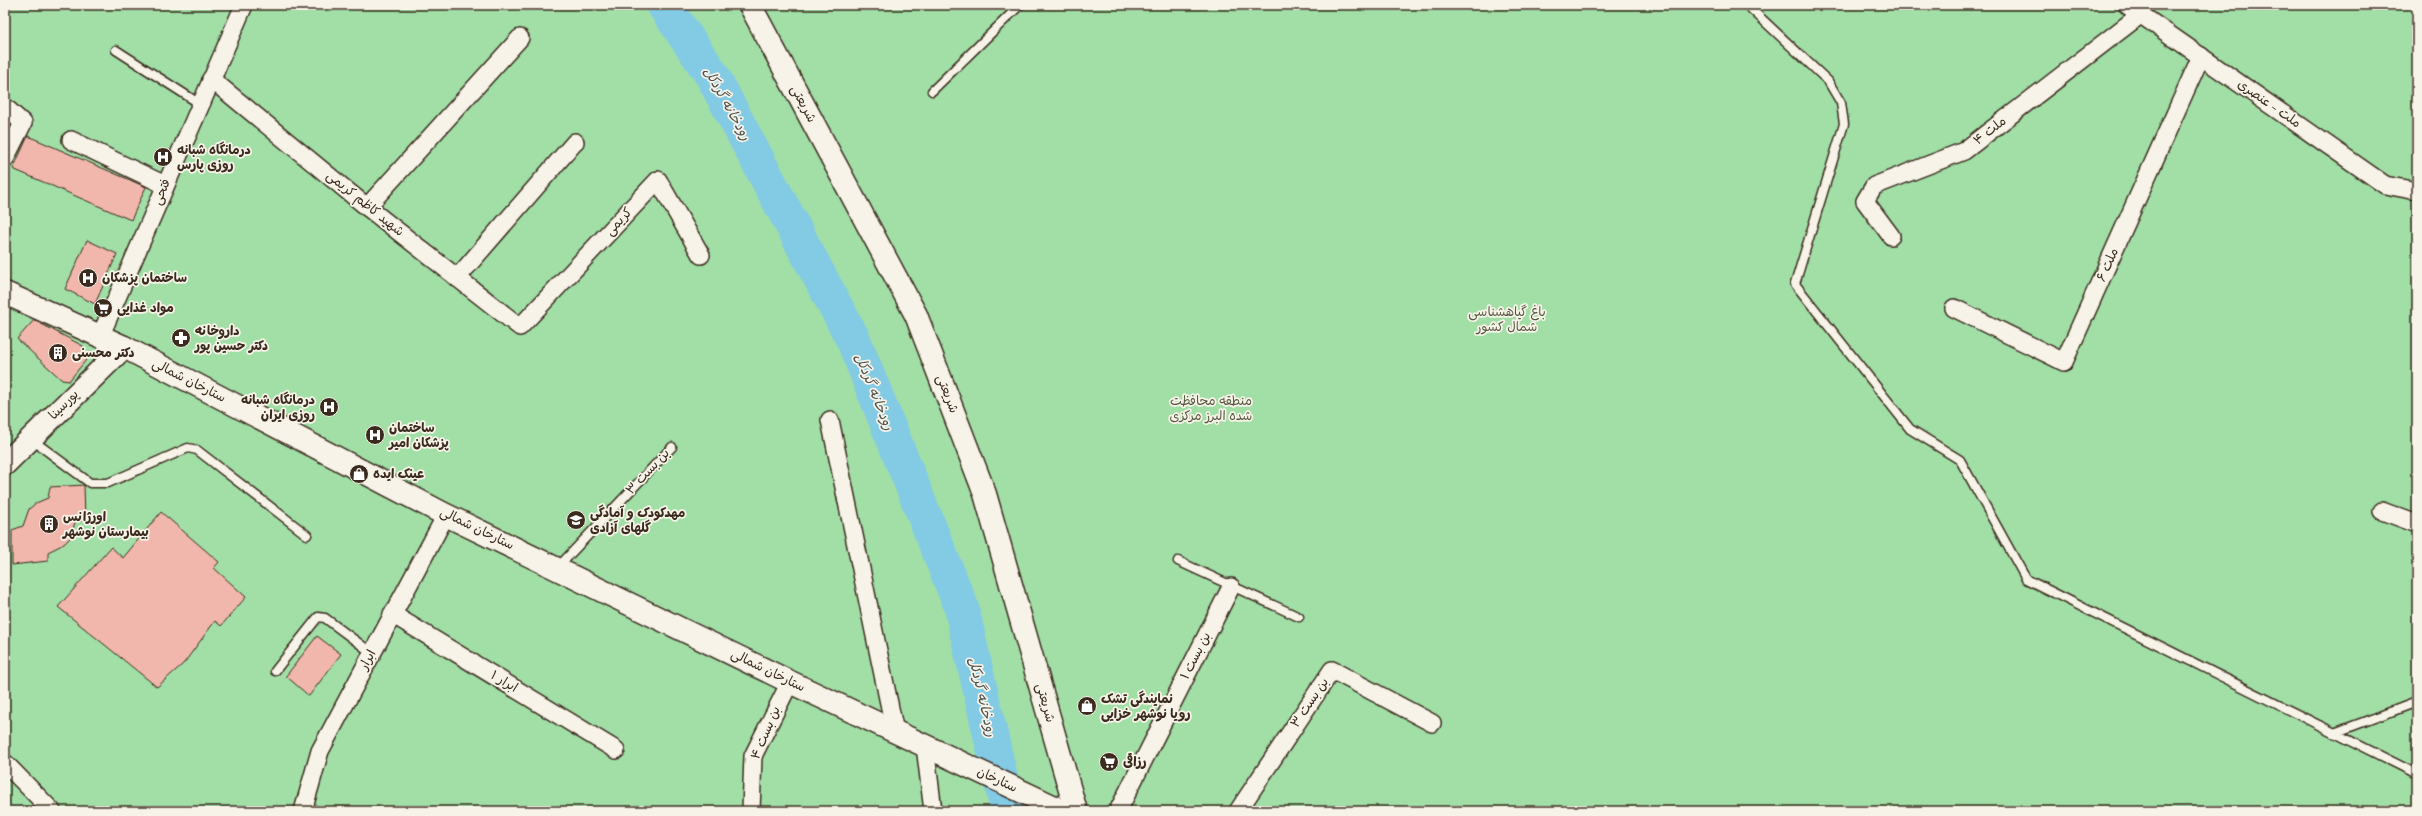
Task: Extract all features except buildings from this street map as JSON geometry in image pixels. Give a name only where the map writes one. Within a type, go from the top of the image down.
[{"type":"main road","name":"شریعتی","points":[[750,5],[916,315],[985,494],[1076,811]]},
{"type":"main road","name":"ستارخان شمالی","points":[[5,293],[124,347],[446,515],[952,759]]},
{"type":"main road","name":"پورسینا","points":[[5,464],[124,347]]},
{"type":"main road","name":"ستارخان","points":[[952,759],[1055,807]]},
{"type":"street","name":"فتحی","points":[[100,336],[244,5]]},
{"type":"street","name":"ملت - عنصری","points":[[2133,10],[2385,185],[2417,191]]},
{"type":"street","name":"ملت ۴","points":[[1891,236],[1865,201],[1874,186],[1964,151],[2133,10]]},
{"type":"street","points":[[367,207],[520,38]]},
{"type":"street","name":"ملت ۶","points":[[1954,308],[2064,362],[2201,56]]},
{"type":"street","name":"شهید کاظم کریمی","points":[[211,79],[367,207],[520,327]]},
{"type":"street","points":[[5,107],[23,123],[5,159]]},
{"type":"street","points":[[71,140],[165,185]]},
{"type":"street","points":[[457,278],[575,142]]},
{"type":"street","name":"کریمی","points":[[520,327],[658,180],[701,255]]},
{"type":"street","points":[[830,420],[895,732]]},
{"type":"street","points":[[2382,511],[2417,524]]},
{"type":"street","name":"ابرار","points":[[303,811],[320,750],[446,515]]},
{"type":"street","name":"بن بست ۱","points":[[1118,811],[1231,587]]},
{"type":"street","name":"ابرار ۱","points":[[392,614],[616,750]]},
{"type":"street","name":"بن بست ۳","points":[[1238,811],[1332,670],[1432,723]]},
{"type":"street","name":"بن بست ۴","points":[[750,811],[753,756],[790,682]]},
{"type":"street","points":[[925,746],[933,811]]},
{"type":"street","points":[[5,763],[52,811]]},
{"type":"lane","points":[[932,91],[1020,5]]},
{"type":"lane","points":[[1747,5],[1828,82],[1842,103],[1844,124],[1795,284],[1910,430],[1960,460],[2026,579],[2417,774]]},
{"type":"lane","points":[[116,50],[200,104]]},
{"type":"lane","points":[[30,439],[90,483],[98,485],[108,483],[188,448],[197,450],[307,535]]},
{"type":"lane","name":"بن بست ۳","points":[[558,568],[672,447]]},
{"type":"lane","points":[[1178,561],[1231,587],[1299,617]]},
{"type":"lane","points":[[275,671],[318,617],[326,618],[372,653]]},
{"type":"lane","points":[[2334,733],[2417,702]]},
{"type":"green space","name":"منطقه محافظت شده البرز مرکزی","points":[[5,5],[2417,5],[2417,811],[5,811]]},
{"type":"waterway","name":"رودخانه گردکل","points":[[664,5],[712,75],[853,339],[961,606],[1008,811]]},
{"type":"place","name":"درمانگاه شبانه روزی پارس","points":[[163,157]]},
{"type":"place","name":"ساختمان پزشکان","points":[[88,278]]},
{"type":"place","name":"مواد غذایی","points":[[103,308]]},
{"type":"place","name":"داروخانه دکتر حسین پور","points":[[181,338]]},
{"type":"place","name":"دکتر محسنی","points":[[58,353]]},
{"type":"place","name":"درمانگاه شبانه روزی ایران","points":[[329,407]]},
{"type":"place","name":"ساختمان پزشکان امیر","points":[[375,435]]},
{"type":"place","name":"عینک ایده","points":[[359,474]]},
{"type":"place","name":"مهدکودک و آمادگی گلهای آزادی","points":[[576,520]]},
{"type":"place","name":"اورژانس بیمارستان نوشهر","points":[[49,524]]},
{"type":"place","name":"نمایندگی تشک رویا نوشهر خزایی","points":[[1087,706]]},
{"type":"place","name":"رزاقی","points":[[1109,762]]},
{"type":"park label","name":"باغ گیاهشناسی شمال کشور","points":[[1507,320]]}]
